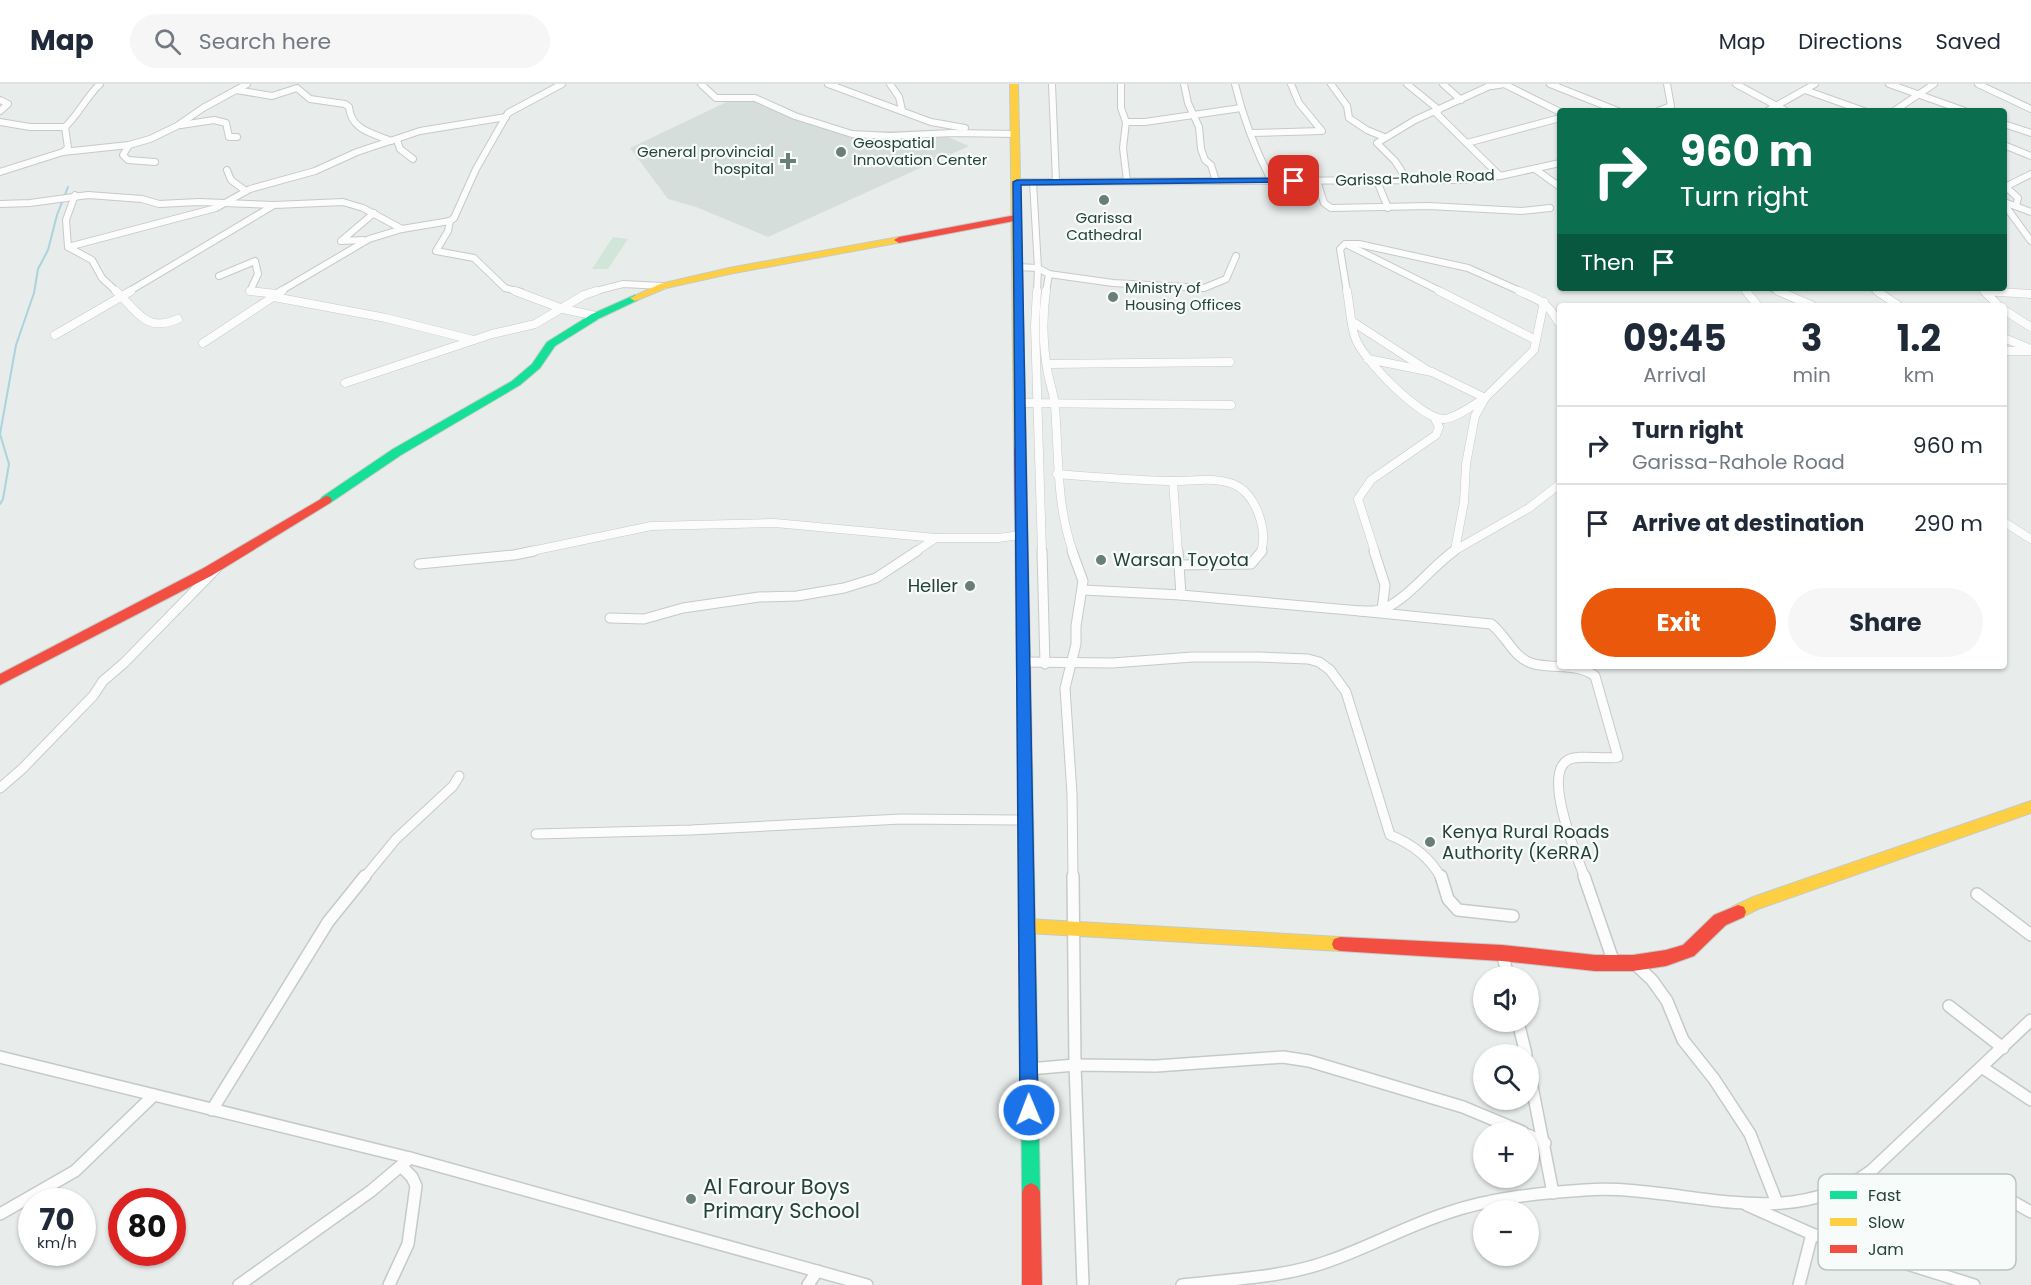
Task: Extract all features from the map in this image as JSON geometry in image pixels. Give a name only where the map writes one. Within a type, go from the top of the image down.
[{"type":"main road","points":[[1014,84],[1022,662],[1027,820],[1032,1285]]},
{"type":"main road","points":[[0,680],[271,537],[396,452],[516,383],[536,366],[551,344],[596,316],[663,286],[1016,218]]},
{"type":"main road","points":[[1027,926],[1074,927],[1245,942],[1502,953],[1595,963],[1633,963],[1666,958],[1688,951],[1720,920],[1753,904],[2031,807]]},
{"type":"street","points":[[0,122],[30,127],[65,127],[79,114],[86,97],[100,84]]},
{"type":"street","points":[[0,172],[63,152],[129,146],[150,139],[177,126],[203,108],[248,84]]},
{"type":"street","points":[[374,213],[341,241],[369,239],[396,232],[402,228],[450,221],[454,218],[476,169],[508,113],[562,84]]},
{"type":"street","points":[[701,84],[716,98],[755,98],[795,116],[852,134],[890,136],[1016,134]]},
{"type":"street","points":[[828,84],[931,122],[997,133]]},
{"type":"street","points":[[890,84],[899,98],[902,110]]},
{"type":"street","points":[[1052,84],[1056,181]]},
{"type":"street","points":[[1121,84],[1121,102],[1126,122],[1123,148],[1127,181]]},
{"type":"street","points":[[1184,84],[1185,95],[1199,127],[1201,149],[1205,160],[1211,165],[1216,181]]},
{"type":"street","points":[[1235,84],[1241,108],[1252,133],[1252,142],[1271,180]]},
{"type":"street","points":[[1252,133],[1322,130],[1293,96],[1291,84]]},
{"type":"street","points":[[1331,84],[1347,106],[1349,118],[1367,130],[1384,137]]},
{"type":"street","points":[[1407,84],[1437,111],[1500,176]]},
{"type":"street","points":[[1443,84],[1461,100]]},
{"type":"street","points":[[1408,181],[1395,162],[1377,143],[1384,137],[1437,111],[1493,85],[1505,84],[1557,110]]},
{"type":"street","points":[[1550,84],[1610,108]]},
{"type":"street","points":[[1666,108],[1671,106],[1672,102],[1667,84]]},
{"type":"street","points":[[1736,84],[1781,108]]},
{"type":"street","points":[[1773,108],[1815,84]]},
{"type":"street","points":[[1888,84],[1957,108]]},
{"type":"street","points":[[1898,108],[1934,84]]},
{"type":"street","points":[[1978,84],[2031,109]]},
{"type":"street","points":[[236,90],[272,96],[298,86],[310,99],[345,104],[349,107],[352,123],[358,128],[394,141],[413,159]]},
{"type":"street","points":[[1805,90],[1856,108]]},
{"type":"street","points":[[0,100],[8,104],[0,111]]},
{"type":"street","points":[[1126,122],[1241,108]]},
{"type":"street","points":[[69,247],[175,220],[225,202],[246,191],[315,171],[357,152],[394,141],[420,130],[506,117]]},
{"type":"street","points":[[1467,143],[1557,119]]},
{"type":"street","points":[[177,126],[219,120],[226,123],[229,137],[237,137]]},
{"type":"street","points":[[2007,125],[2031,133]]},
{"type":"street","points":[[63,152],[68,148],[65,127]]},
{"type":"street","points":[[129,146],[123,155],[128,160],[155,162]]},
{"type":"street","points":[[2007,147],[2031,156]]},
{"type":"street","name":"Garissa-Rahole Road","points":[[1017,182],[1474,179],[1557,164]]},
{"type":"street","points":[[1535,169],[1557,185]]},
{"type":"street","points":[[226,170],[231,180],[246,191]]},
{"type":"street","points":[[2007,185],[2031,174]]},
{"type":"street","points":[[1317,181],[1326,206],[1388,208],[1429,206],[1522,211],[1550,208]]},
{"type":"street","points":[[1377,181],[1388,208]]},
{"type":"street","points":[[1033,182],[1038,268],[1035,325],[1036,403],[1046,663]]},
{"type":"street","points":[[2007,188],[2018,198],[2016,206]]},
{"type":"street","points":[[0,204],[30,203],[75,195],[104,195],[159,204],[225,202],[274,205],[343,202],[374,213],[402,228]]},
{"type":"street","points":[[69,247],[66,226],[67,208],[75,195]]},
{"type":"street","points":[[2007,204],[2031,212]]},
{"type":"street","points":[[55,335],[274,205]]},
{"type":"street","points":[[2007,207],[2031,240]]},
{"type":"street","points":[[450,221],[448,231],[436,250],[449,255],[474,258],[505,288],[527,294],[563,309],[596,316]]},
{"type":"street","points":[[203,343],[318,267],[369,239]]},
{"type":"street","points":[[1345,244],[1536,340]]},
{"type":"street","points":[[1382,610],[1385,585],[1358,499],[1371,480],[1436,435],[1439,428],[1434,417],[1386,380],[1368,359],[1355,338],[1340,249],[1345,244],[1359,244],[1468,268],[1544,302],[1551,308],[1557,320]]},
{"type":"street","points":[[69,247],[92,260],[102,278],[151,324],[164,325],[178,320]]},
{"type":"street","points":[[1017,267],[1038,268],[1049,274],[1113,284],[1204,288],[1226,279],[1232,271],[1236,256]]},
{"type":"street","points":[[219,276],[255,261],[258,274],[250,291],[386,318],[473,340]]},
{"type":"street","points":[[1049,274],[1044,305],[1044,335],[1054,403],[1058,474],[1065,530],[1083,581],[1076,626],[1076,644],[1065,688],[1072,794],[1075,1065],[1083,1285]]},
{"type":"street","points":[[345,383],[473,340],[535,324],[584,295],[623,284],[663,286]]},
{"type":"street","points":[[1746,291],[1756,303]]},
{"type":"street","points":[[1779,291],[1806,303]]},
{"type":"street","points":[[1878,291],[1895,303]]},
{"type":"street","points":[[1984,291],[1996,303]]},
{"type":"street","points":[[2002,291],[2031,294]]},
{"type":"street","points":[[1434,417],[1448,419],[1485,398],[1520,366],[1534,350],[1544,302]]},
{"type":"street","points":[[2007,312],[2031,327]]},
{"type":"street","points":[[1353,322],[1432,372],[1485,398]]},
{"type":"street","points":[[2007,339],[2031,350]]},
{"type":"street","points":[[2007,351],[2031,350]]},
{"type":"street","points":[[1368,359],[1432,372]]},
{"type":"street","points":[[1048,364],[1230,362]]},
{"type":"street","points":[[1455,550],[1464,502],[1469,444],[1475,416],[1485,398]]},
{"type":"street","points":[[1019,403],[1231,405]]},
{"type":"street","points":[[1058,474],[1173,481],[1221,481],[1240,487],[1251,496],[1264,544],[1258,560],[1251,564],[1179,565]]},
{"type":"street","points":[[1173,481],[1181,595]]},
{"type":"street","points":[[1360,611],[1382,610],[1408,592],[1436,564],[1455,550],[1529,508],[1557,486]]},
{"type":"street","points":[[419,564],[514,555],[651,526],[775,523],[936,538],[998,538],[1020,535]]},
{"type":"street","points":[[2007,524],[2031,539]]},
{"type":"street","points":[[610,618],[644,619],[683,608],[733,603],[759,597],[797,596],[844,588],[876,578],[936,538]]},
{"type":"street","points":[[0,788],[22,769],[93,696],[103,681],[124,663],[218,566]]},
{"type":"street","points":[[1083,590],[1181,595],[1491,624],[1518,654],[1530,663],[1557,666]]},
{"type":"street","points":[[1022,662],[1071,663],[1258,657],[1308,659],[1318,662],[1330,670],[1346,692],[1390,835],[1407,842],[1429,860],[1440,874],[1445,885],[1446,899],[1451,906],[1458,910],[1513,916]]},
{"type":"street","points":[[1578,669],[1586,670],[1594,676],[1619,754],[1618,758],[1569,759],[1562,765],[1558,779],[1562,809],[1614,963]]},
{"type":"street","points":[[212,1110],[328,922],[396,839],[453,786],[459,776]]},
{"type":"street","points":[[536,834],[691,830],[859,819],[964,817],[1027,820]]},
{"type":"street","points":[[1977,894],[2031,934]]},
{"type":"street","points":[[1502,953],[1505,966]]},
{"type":"street","points":[[1633,963],[1652,980],[1667,1001],[1683,1040],[1714,1079],[1750,1134],[1778,1203]]},
{"type":"street","points":[[1949,1006],[2003,1048]]},
{"type":"street","points":[[1868,1174],[1983,1068],[2031,1020]]},
{"type":"street","points":[[0,1057],[212,1110],[867,1285]]},
{"type":"street","points":[[1029,1069],[1075,1065],[1156,1066],[1283,1057],[1310,1061],[1419,1096],[1463,1107],[1498,1122]]},
{"type":"street","points":[[1983,1068],[2031,1100]]},
{"type":"street","points":[[0,1214],[75,1171],[154,1095]]},
{"type":"street","points":[[1538,1110],[1553,1193]]},
{"type":"street","points":[[1539,1140],[1545,1143]]},
{"type":"street","points":[[239,1285],[371,1191],[406,1162]]},
{"type":"street","points":[[389,1285],[408,1244],[414,1203],[416,1186],[406,1162]]},
{"type":"street","points":[[1182,1285],[1281,1273],[1328,1262],[1446,1213],[1481,1203],[1553,1193],[1622,1191],[1745,1204],[1778,1203],[1818,1198]]},
{"type":"street","points":[[1745,1204],[1818,1236]]},
{"type":"street","points":[[2016,1204],[2031,1212]]},
{"type":"street","points":[[1799,1285],[1812,1234]]},
{"type":"street","points":[[1926,1270],[1974,1285]]},
{"type":"street","points":[[808,1285],[817,1271]]},
{"type":"shaded area","name":"General provincial hospital","points":[[735,98],[756,102],[855,132],[932,130],[969,146],[768,237],[696,207],[668,199],[630,148]]},
{"type":"green space","points":[[613,237],[628,239],[608,269],[592,269]]},
{"type":"waterway","points":[[0,504],[3,499],[9,464],[0,434],[16,345],[34,293],[38,269],[48,250],[57,215],[68,187]]},
{"type":"traffic: fast","points":[[326,500],[397,452],[516,383],[536,366],[551,344],[596,316],[635,298]]},
{"type":"traffic: fast","points":[[1025,759],[1031,1192]]},
{"type":"traffic: slow","points":[[1014,84],[1020,448]]},
{"type":"traffic: slow","points":[[635,298],[663,286],[729,271],[899,240]]},
{"type":"traffic: slow","points":[[1738,912],[1753,904],[2031,807]]},
{"type":"traffic: slow","points":[[1027,926],[1340,944]]},
{"type":"traffic: jam","points":[[899,240],[1016,218]]},
{"type":"traffic: jam","points":[[1020,448],[1025,759]]},
{"type":"traffic: jam","points":[[0,680],[207,573],[326,500]]},
{"type":"traffic: jam","points":[[1340,944],[1502,953],[1595,963],[1633,963],[1666,958],[1688,951],[1720,920],[1738,912]]},
{"type":"traffic: jam","points":[[1031,1192],[1032,1285]]},
{"type":"place","name":"Geospatial Innovation Center","points":[[841,152]]},
{"type":"place","name":"General provincial hospital","points":[[788,161]]},
{"type":"place","name":"Garissa Cathedral","points":[[1104,200]]},
{"type":"place","name":"Ministry of Housing Offices","points":[[1113,297]]},
{"type":"place","name":"Warsan Toyota","points":[[1101,560]]},
{"type":"place","name":"Heller","points":[[970,586]]},
{"type":"place","name":"Kenya Rural Roads Authority (KeRRA)","points":[[1430,842]]},
{"type":"place","name":"Al Farour Boys Primary School","points":[[691,1199]]},
{"type":"route","points":[[1029,1110],[1017,182],[1294,181]]}]
